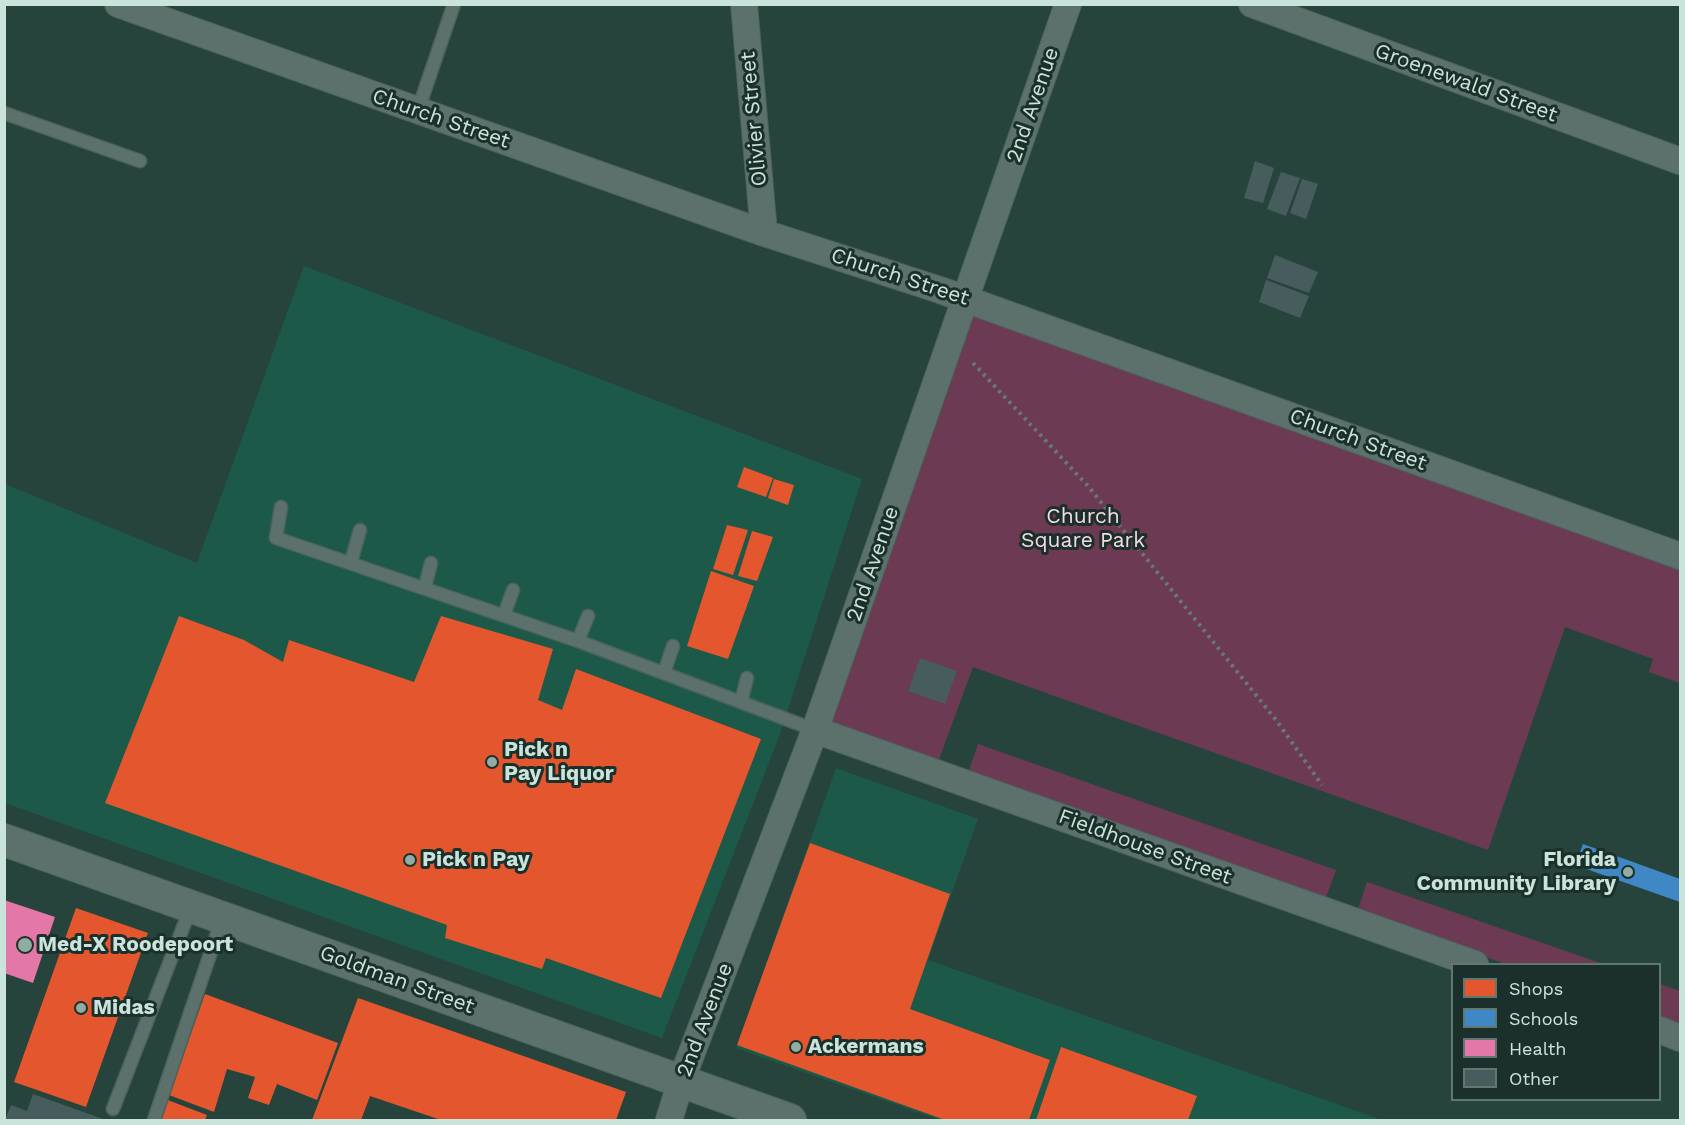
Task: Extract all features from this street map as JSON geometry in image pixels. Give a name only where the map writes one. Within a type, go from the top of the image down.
[{"type":"street","name":"Church Street","points":[[118,4],[764,233],[965,299],[1680,556]]},
{"type":"street","name":"Olivier Street","points":[[744,4],[764,233]]},
{"type":"street","name":"2nd Avenue","points":[[669,1120],[681,1082],[815,730],[1068,4]]},
{"type":"street","name":"Groenewald Street","points":[[1252,4],[1680,161]]},
{"type":"street","name":"Fieldhouse Street","points":[[815,730],[1471,963]]},
{"type":"street","name":"Goldman Street","points":[[4,840],[790,1120]]},
{"type":"street","points":[[1661,1031],[1680,1038]]},
{"type":"lane","points":[[418,110],[454,4]]},
{"type":"lane","points":[[4,113],[140,161]]},
{"type":"lane","points":[[280,507],[276,538],[579,641],[815,730]]},
{"type":"lane","points":[[351,562],[360,530]]},
{"type":"lane","points":[[425,587],[431,562]]},
{"type":"lane","points":[[504,615],[513,590]]},
{"type":"lane","points":[[579,641],[588,616]]},
{"type":"lane","points":[[664,674],[673,646]]},
{"type":"lane","points":[[741,702],[747,678]]},
{"type":"lane","points":[[113,1109],[191,906]]},
{"type":"lane","points":[[154,1120],[223,917]]},
{"type":"path","points":[[950,341],[1011,401],[1089,486],[1276,720],[1322,785]]},
{"type":"shaded area","points":[[304,266],[862,479],[780,734],[662,1038],[5,803],[5,484],[197,563]]},
{"type":"shaded area","points":[[836,768],[978,819],[928,960],[1382,1120],[940,1120],[736,1048]]},
{"type":"green space","name":"Church Square Park","points":[[972,312],[1680,567],[1680,683],[1649,672],[1653,659],[1565,627],[1488,850],[973,667],[938,762],[829,724]]},
{"type":"green space","points":[[978,744],[1336,870],[1325,900],[968,773]]},
{"type":"green space","points":[[1367,882],[1600,963],[1503,963],[1357,912]]},
{"type":"green space","points":[[1661,984],[1680,991],[1680,1026],[1661,1019]]},
{"type":"building: Shops","points":[[744,467],[773,478],[766,497],[737,487]]},
{"type":"building: Shops","points":[[774,479],[794,485],[788,505],[768,498]]},
{"type":"building: Shops","points":[[727,525],[748,530],[733,575],[713,569]]},
{"type":"building: Shops","points":[[752,531],[773,537],[757,581],[738,576]]},
{"type":"building: Shops","points":[[711,571],[754,586],[728,659],[687,646]]},
{"type":"building: Shops","points":[[179,616],[244,640],[283,662],[289,640],[414,682],[441,616],[553,649],[538,700],[562,710],[576,669],[761,739],[661,998],[546,958],[542,969],[445,938],[447,925],[105,803]]},
{"type":"building: Shops","points":[[810,843],[950,894],[910,1009],[1050,1060],[1029,1120],[945,1120],[737,1045]]},
{"type":"building: Shops","name":"Midas","points":[[76,908],[148,933],[86,1107],[14,1082]]},
{"type":"building: Shops","points":[[205,994],[338,1043],[317,1100],[277,1084],[269,1105],[248,1098],[255,1077],[227,1069],[214,1112],[169,1095]]},
{"type":"building: Shops","points":[[358,998],[626,1092],[616,1120],[441,1120],[370,1096],[361,1120],[312,1120]]},
{"type":"building: Shops","points":[[1061,1047],[1197,1096],[1188,1120],[1036,1120]]},
{"type":"building: Shops","points":[[165,1099],[207,1115],[205,1120],[158,1120]]},
{"type":"building: Schools","name":"Florida Community Library","points":[[1583,844],[1680,879],[1680,902],[1575,865]]},
{"type":"building: Health","name":"Med-X Roodepoort","points":[[4,900],[55,917],[33,983],[4,973]]},
{"type":"building: Other","points":[[1255,161],[1274,168],[1263,203],[1244,198]]},
{"type":"building: Other","points":[[1281,172],[1300,178],[1286,216],[1267,209]]},
{"type":"building: Other","points":[[1302,179],[1318,184],[1306,219],[1290,213]]},
{"type":"building: Other","points":[[1275,255],[1318,272],[1309,293],[1267,278]]},
{"type":"building: Other","points":[[1266,280],[1309,296],[1300,318],[1259,302]]},
{"type":"building: Other","points":[[920,658],[957,671],[945,704],[908,691]]},
{"type":"building: Other","points":[[33,1094],[106,1120],[5,1120],[11,1105],[27,1111]]},
{"type":"place","name":"Pick n Pay Liquor","points":[[492,762]]},
{"type":"place","name":"Pick n Pay","points":[[410,860]]},
{"type":"place","name":"Florida Community Library","points":[[1628,872]]},
{"type":"place","name":"Med-X Roodepoort","points":[[25,945]]},
{"type":"place","name":"Midas","points":[[81,1008]]},
{"type":"place","name":"Ackermans","points":[[796,1047]]}]
